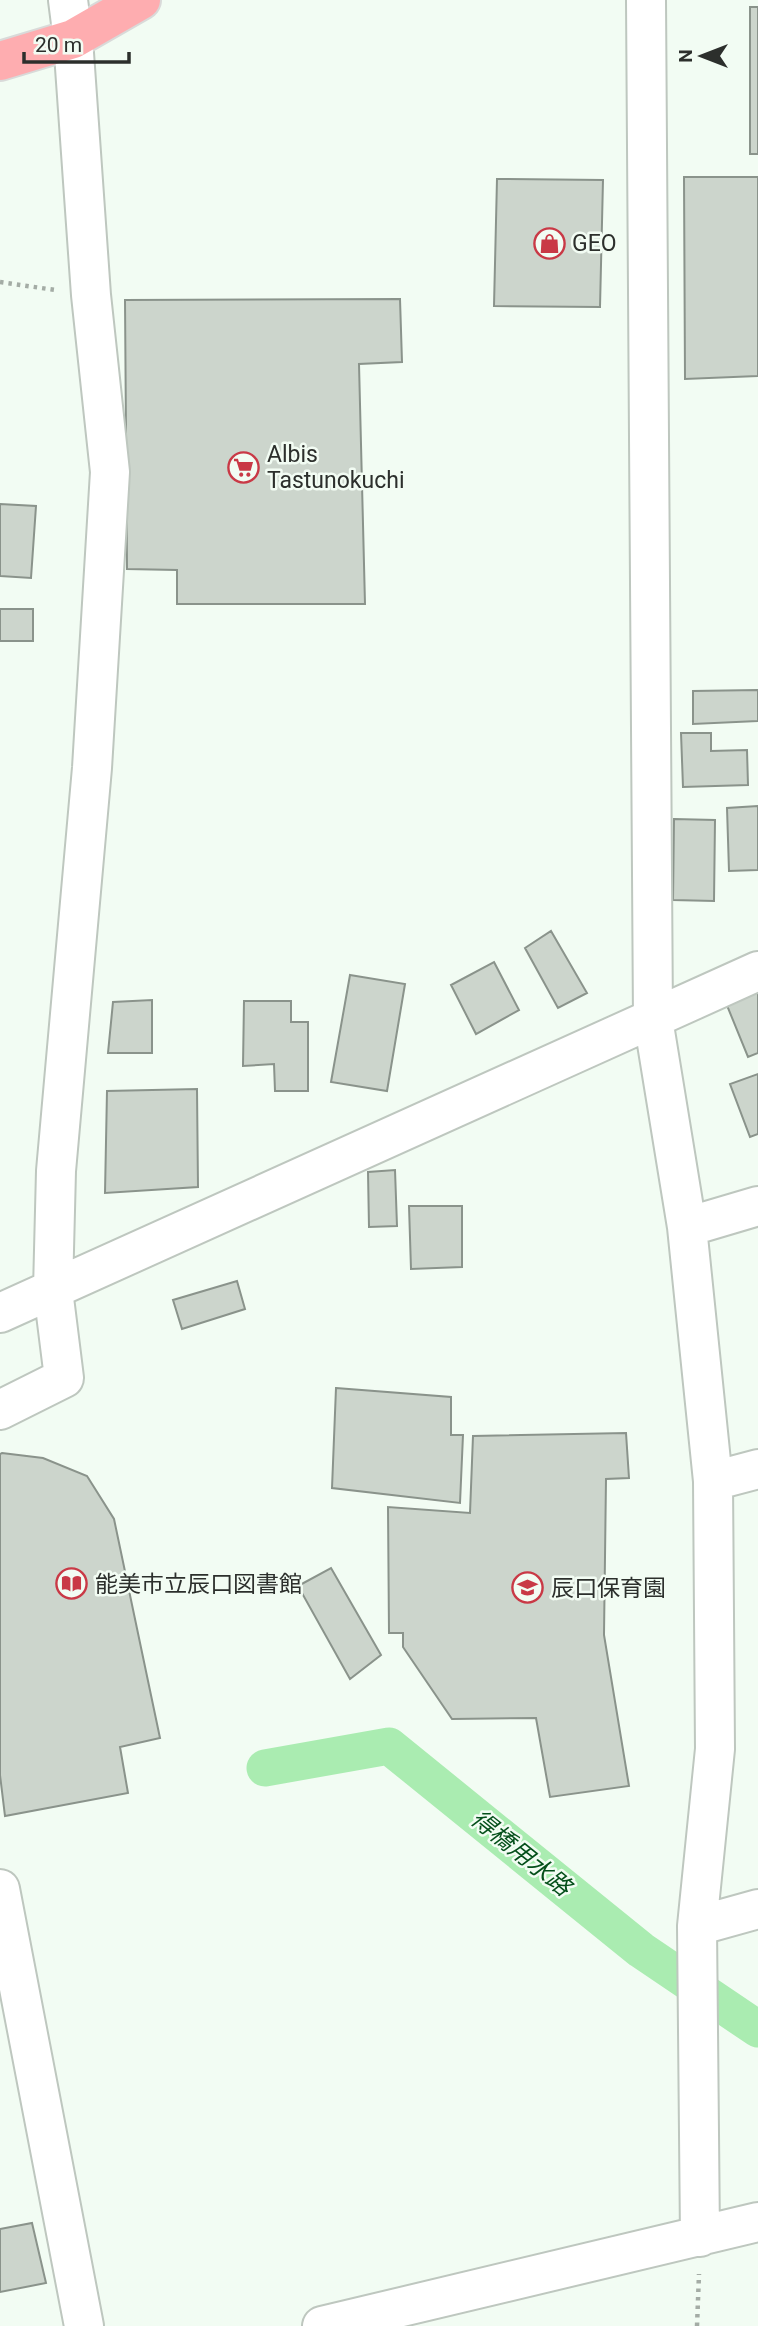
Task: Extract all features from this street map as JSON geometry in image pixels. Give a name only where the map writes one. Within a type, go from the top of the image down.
[{"type":"main road","points":[[0,61],[73,38],[141,0]]},
{"type":"street","points":[[0,1410],[64,1378],[52,1290],[56,1171],[92,768],[110,472],[91,295],[68,0]]},
{"type":"street","points":[[646,0],[653,1019],[687,1227],[713,1481],[715,1749],[697,1945],[699,2237]]},
{"type":"street","points":[[0,1313],[758,971]]},
{"type":"street","points":[[687,1227],[758,1206]]},
{"type":"street","points":[[713,1481],[758,1469]]},
{"type":"street","points":[[0,1889],[84,2326]]},
{"type":"street","points":[[697,1945],[758,1909]]},
{"type":"street","points":[[321,2326],[758,2222]]},
{"type":"path","points":[[0,282],[91,295]]},
{"type":"path","points":[[697,2326],[699,2237]]},
{"type":"building","points":[[750,7],[758,7],[758,154],[750,154]]},
{"type":"building","points":[[684,177],[758,177],[758,376],[685,379]]},
{"type":"building","name":"GEO","points":[[497,179],[603,180],[600,307],[494,306]]},
{"type":"building","name":"Albis Tastunokuchi","points":[[400,299],[402,362],[359,364],[365,604],[177,604],[177,570],[127,569],[125,300]]},
{"type":"building","points":[[0,504],[36,506],[31,578],[0,576]]},
{"type":"building","points":[[0,609],[33,609],[33,641],[0,641]]},
{"type":"building","points":[[758,690],[758,721],[693,724],[693,691]]},
{"type":"building","points":[[681,733],[711,733],[711,751],[747,750],[748,785],[683,787]]},
{"type":"building","points":[[758,806],[758,870],[729,871],[727,808]]},
{"type":"building","points":[[674,819],[715,820],[714,901],[673,900]]},
{"type":"building","points":[[551,931],[587,993],[558,1008],[525,948]]},
{"type":"building","points":[[494,962],[519,1010],[476,1034],[451,985]]},
{"type":"building","points":[[350,975],[405,984],[387,1091],[331,1082]]},
{"type":"building","points":[[758,989],[758,1053],[748,1057],[726,1003]]},
{"type":"building","points":[[152,1000],[152,1053],[108,1053],[113,1002]]},
{"type":"building","points":[[244,1001],[291,1001],[291,1022],[308,1022],[308,1091],[275,1091],[274,1064],[243,1066]]},
{"type":"building","points":[[758,1074],[758,1134],[750,1137],[730,1084]]},
{"type":"building","points":[[197,1089],[198,1187],[105,1193],[107,1091]]},
{"type":"building","points":[[395,1170],[397,1226],[369,1227],[368,1172]]},
{"type":"building","points":[[409,1206],[462,1206],[462,1267],[411,1269]]},
{"type":"building","points":[[237,1281],[245,1309],[182,1329],[173,1300]]},
{"type":"building","points":[[336,1388],[451,1397],[451,1435],[463,1435],[460,1503],[332,1488]]},
{"type":"building","points":[[626,1433],[629,1478],[606,1479],[604,1635],[629,1786],[550,1797],[536,1718],[452,1719],[403,1647],[403,1633],[389,1633],[388,1507],[470,1513],[473,1436]]},
{"type":"building","points":[[2,1453],[43,1458],[87,1476],[114,1519],[160,1738],[120,1747],[128,1793],[5,1816],[0,1775]]},
{"type":"building","points":[[331,1568],[381,1655],[350,1679],[298,1586]]},
{"type":"building","points":[[32,2223],[46,2283],[0,2292],[0,2229]]},
{"type":"waterway","name":"得橋用水路","points":[[265,1768],[389,1746],[641,1950],[758,2029]]},
{"type":"place","name":"GEO","points":[[549,243]]},
{"type":"place","name":"Albis Tastunokuchi","points":[[244,467]]},
{"type":"place","name":"能美市立辰口図書館","points":[[72,1584]]},
{"type":"place","name":"辰口保育園","points":[[528,1588]]}]
